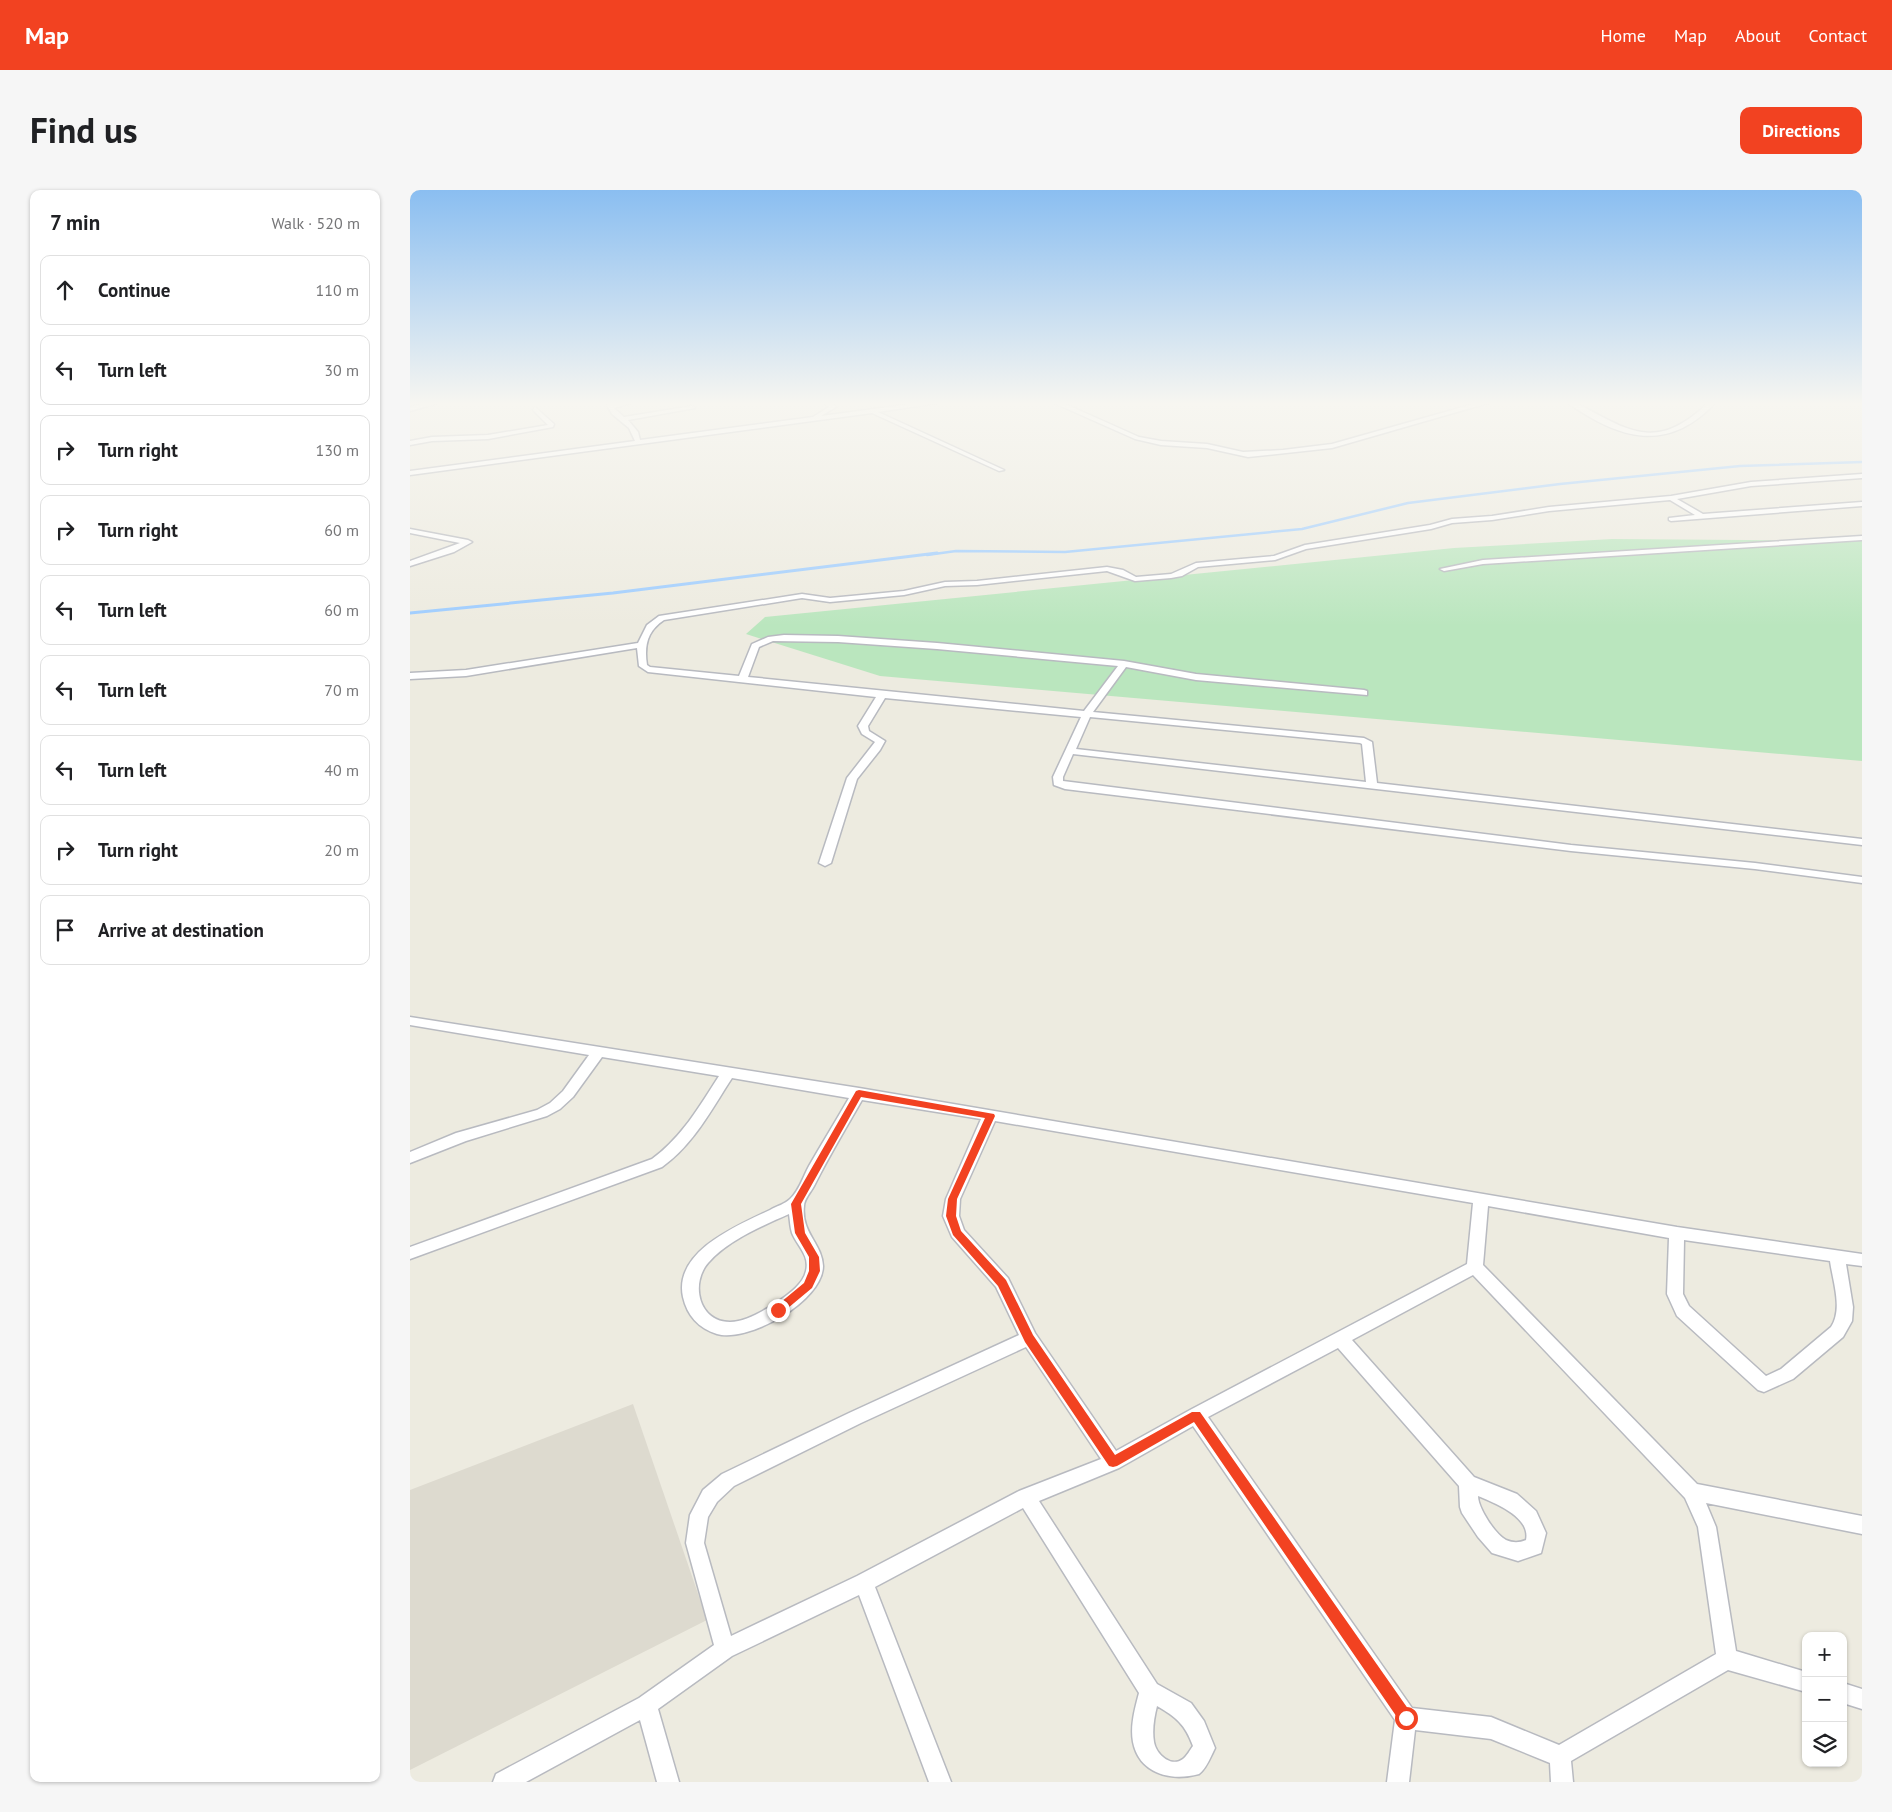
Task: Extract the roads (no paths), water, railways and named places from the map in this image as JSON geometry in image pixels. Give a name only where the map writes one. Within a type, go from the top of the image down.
[{"type":"street","points":[[1372,786],[1367,742],[1364,741],[882,695],[648,669],[643,666],[641,641],[654,622],[662,618],[802,596],[830,600],[904,593],[945,584],[976,583],[1107,569],[1120,572],[1135,579],[1171,576],[1196,566],[1274,558],[1305,547],[1431,527],[1452,521],[1492,518],[1549,509],[1671,498],[1751,484],[1844,477]]},
{"type":"street","points":[[1671,498],[1700,515]]},
{"type":"street","points":[[1671,519],[1700,515],[1862,504]]},
{"type":"street","points":[[410,531],[468,542],[452,550],[410,564]]},
{"type":"street","points":[[1444,569],[1482,562],[1862,538]]},
{"type":"street","points":[[743,679],[755,646],[762,642],[784,638],[838,639],[937,646],[1124,664],[1196,677],[1364,693]]},
{"type":"street","points":[[410,676],[457,674],[641,645]]},
{"type":"street","points":[[1124,664],[1087,714],[1058,777],[1058,783],[1064,786],[1571,848],[1755,866],[1862,880]]},
{"type":"street","points":[[825,863],[852,778],[877,748],[880,741],[866,732],[863,726],[882,695]]},
{"type":"street","points":[[1070,751],[1862,842]]},
{"type":"street","points":[[410,1022],[859,1093],[1481,1198],[1676,1233],[1862,1260]]},
{"type":"street","points":[[410,1158],[462,1137],[542,1113],[555,1106],[568,1094],[598,1052]]},
{"type":"street","points":[[410,1253],[657,1163],[672,1153],[683,1141],[728,1073]]},
{"type":"street","points":[[796,1204],[800,1233],[814,1257],[814,1271],[808,1285],[778,1310],[757,1321],[742,1327],[726,1330],[710,1326],[698,1315],[692,1301],[689,1288],[696,1267],[711,1251],[734,1234],[796,1204],[859,1093]]},
{"type":"street","points":[[990,1116],[953,1199],[951,1216],[957,1233],[1002,1283],[1029,1338],[1113,1462]]},
{"type":"street","points":[[1481,1198],[1475,1267],[1692,1492],[1707,1526],[1727,1659]]},
{"type":"street","points":[[1676,1233],[1675,1294],[1683,1311],[1764,1386],[1786,1374],[1837,1332],[1844,1321],[1845,1307],[1837,1256]]},
{"type":"street","points":[[504,1782],[646,1705],[724,1649],[864,1583],[1026,1497],[1113,1462],[1196,1415],[1475,1267]]},
{"type":"street","points":[[724,1649],[695,1543],[699,1515],[710,1496],[728,1480],[854,1418],[1029,1338]]},
{"type":"street","points":[[1340,1339],[1468,1483]]},
{"type":"street","points":[[1196,1415],[1406,1718],[1398,1782]]},
{"type":"street","points":[[1692,1492],[1862,1525]]},
{"type":"street","points":[[1026,1497],[1150,1691]]},
{"type":"street","points":[[864,1583],[940,1782]]},
{"type":"street","points":[[1560,1756],[1727,1659],[1802,1681]]},
{"type":"street","points":[[1847,1694],[1862,1698]]},
{"type":"street","points":[[646,1705],[668,1782]]},
{"type":"street","points":[[1406,1718],[1491,1728],[1560,1756]]},
{"type":"street","points":[[1560,1756],[1562,1782]]},
{"type":"waterway","points":[[927,555],[956,551],[1065,552],[1302,529],[1408,503],[1627,477]]},
{"type":"waterway","points":[[410,613],[613,593],[937,553]]}]
